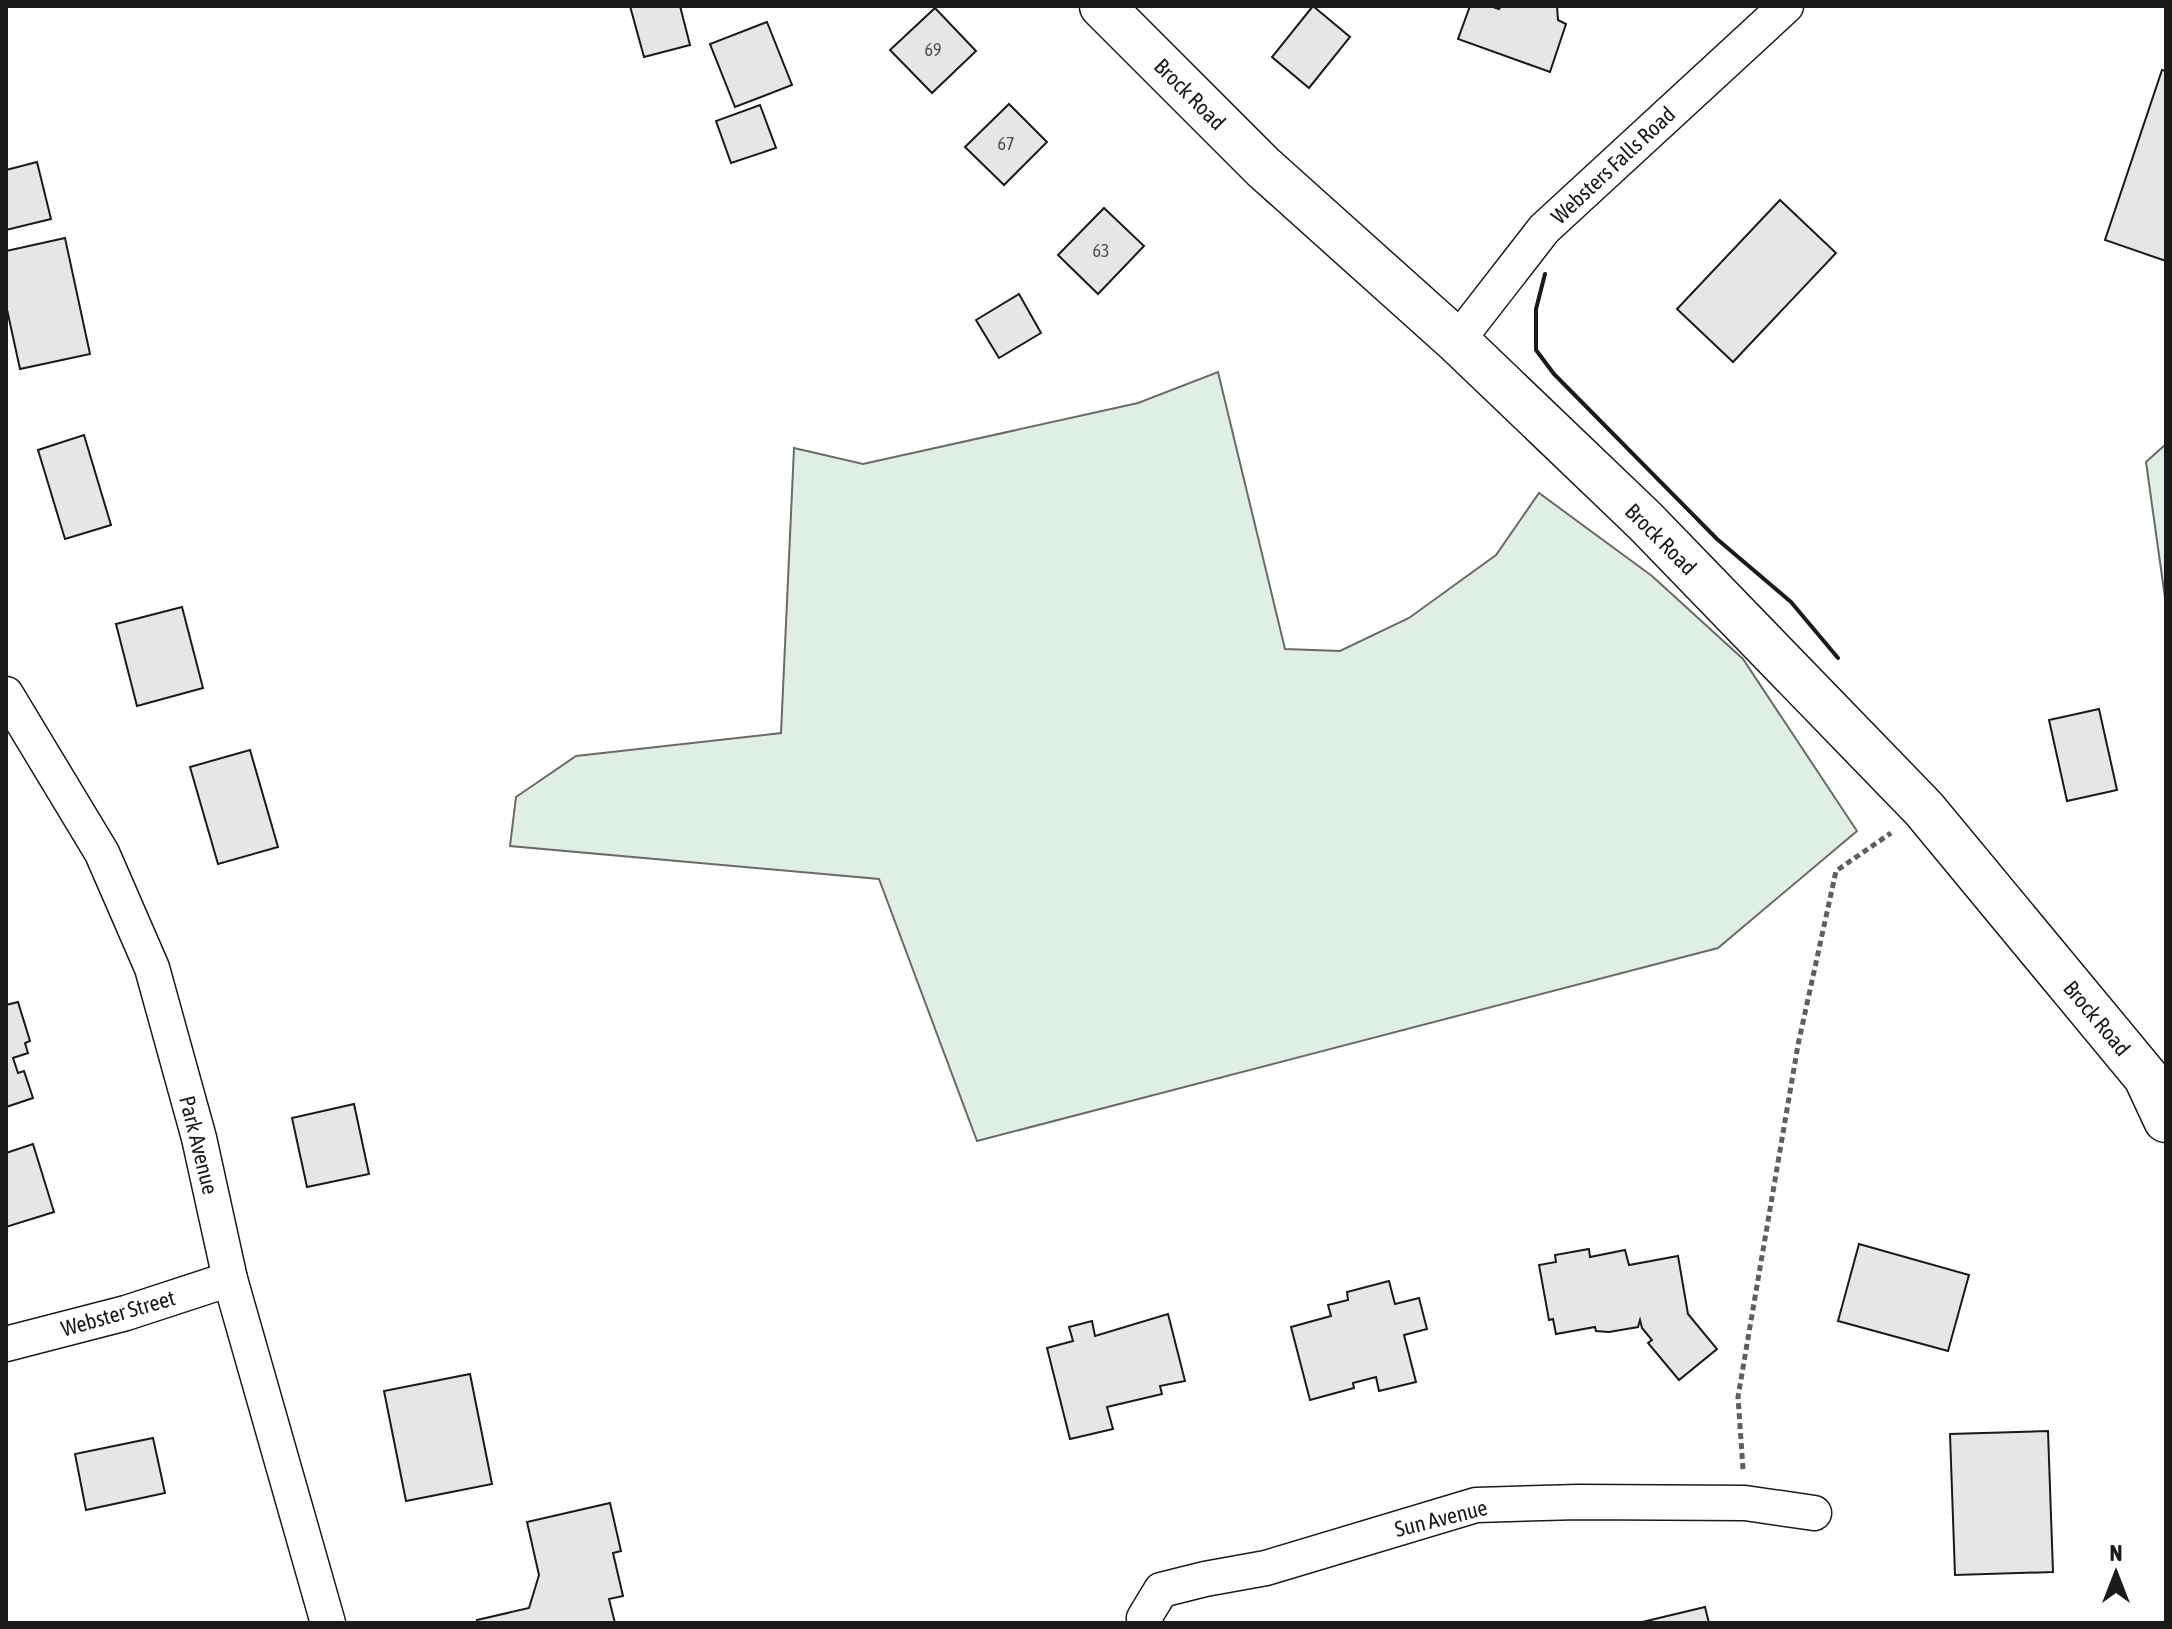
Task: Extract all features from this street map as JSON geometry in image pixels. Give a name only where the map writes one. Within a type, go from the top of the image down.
[{"type":"main road","name":"Brock Road","points":[[1102,6],[1263,167],[1457,341],[1645,521],[1924,809],[2146,1077],[2166,1120]]},
{"type":"street","name":"Websters Falls Road","points":[[1457,341],[1544,229],[1786,6]]},
{"type":"street","name":"Park Avenue","points":[[6,694],[102,853],[152,968],[199,1138],[230,1279],[328,1623]]},
{"type":"street","name":"Webster Street","points":[[6,1344],[126,1313],[230,1279]]},
{"type":"street","name":"Sun Avenue","points":[[1146,1623],[1144,1618],[1161,1590],[1266,1568],[1476,1505],[1745,1503],[1814,1513]]},
{"type":"path","points":[[1745,1503],[1738,1397],[1798,1045],[1836,871],[1924,809]]},
{"type":"green space","points":[[1218,372],[1285,649],[1340,651],[1409,618],[1496,555],[1539,493],[1652,576],[1743,659],[1857,831],[1718,948],[977,1141],[879,879],[510,846],[516,797],[576,756],[781,733],[794,448],[863,464],[1138,403]]},
{"type":"green space","points":[[2166,444],[2166,605],[2146,462]]},
{"type":"building","points":[[630,6],[680,6],[690,45],[644,57]]},
{"type":"building","points":[[1313,6],[1350,37],[1309,88],[1272,57]]},
{"type":"building","points":[[1470,6],[1499,9],[1501,6],[1557,6],[1558,20],[1566,24],[1550,72],[1458,39]]},
{"type":"building","points":[[935,8],[976,51],[932,93],[890,50]]},
{"type":"building","points":[[767,22],[792,85],[735,107],[710,44]]},
{"type":"building","points":[[2162,70],[2166,71],[2166,261],[2105,240]]},
{"type":"building","points":[[1009,104],[1047,142],[1004,185],[965,147]]},
{"type":"building","points":[[760,105],[776,148],[731,163],[716,121]]},
{"type":"building","points":[[37,162],[51,219],[6,230],[6,170]]},
{"type":"building","points":[[1780,200],[1836,253],[1733,362],[1677,309]]},
{"type":"building","points":[[1104,208],[1144,246],[1098,294],[1058,255]]},
{"type":"building","points":[[65,238],[90,354],[20,369],[6,305],[6,251]]},
{"type":"building","points":[[1019,294],[1041,333],[999,358],[976,320]]},
{"type":"building","points":[[84,435],[111,525],[65,539],[38,450]]},
{"type":"building","points":[[182,607],[203,688],[137,706],[116,624]]},
{"type":"building","points":[[2099,709],[2117,790],[2067,801],[2049,720]]},
{"type":"building","points":[[250,750],[278,847],[218,864],[190,767]]},
{"type":"building","points":[[18,1002],[30,1041],[25,1043],[28,1053],[13,1058],[18,1073],[24,1071],[33,1098],[6,1107],[6,1005]]},
{"type":"building","points":[[354,1104],[369,1174],[307,1187],[292,1118]]},
{"type":"building","points":[[33,1144],[54,1212],[6,1227],[6,1153]]},
{"type":"building","points":[[1859,1244],[1969,1275],[1948,1351],[1838,1321]]},
{"type":"building","points":[[1589,1249],[1590,1257],[1625,1250],[1629,1265],[1678,1256],[1688,1314],[1717,1349],[1679,1380],[1648,1343],[1652,1340],[1642,1328],[1640,1320],[1638,1327],[1609,1332],[1596,1331],[1595,1327],[1556,1334],[1553,1319],[1549,1320],[1539,1265],[1556,1262],[1555,1255]]},
{"type":"building","points":[[1389,1281],[1395,1304],[1419,1298],[1427,1329],[1404,1335],[1416,1382],[1379,1391],[1376,1377],[1353,1383],[1354,1388],[1310,1400],[1291,1327],[1331,1316],[1328,1305],[1348,1300],[1347,1292]]},
{"type":"building","points":[[1168,1314],[1185,1381],[1160,1386],[1162,1394],[1107,1407],[1113,1429],[1070,1439],[1047,1348],[1073,1341],[1069,1327],[1092,1321],[1095,1336]]},
{"type":"building","points":[[470,1374],[492,1484],[406,1501],[384,1391]]},
{"type":"building","points":[[2048,1431],[2053,1572],[1955,1575],[1950,1434]]},
{"type":"building","points":[[153,1438],[165,1493],[86,1510],[75,1454]]},
{"type":"building","points":[[610,1503],[621,1551],[613,1553],[623,1596],[609,1599],[615,1623],[478,1623],[477,1620],[529,1608],[539,1575],[527,1522]]},
{"type":"building","points":[[1705,1607],[1709,1623],[1638,1623]]},
{"type":"wall","points":[[1545,274],[1536,309],[1536,350],[1554,374],[1717,539],[1791,602],[1838,658]]}]
